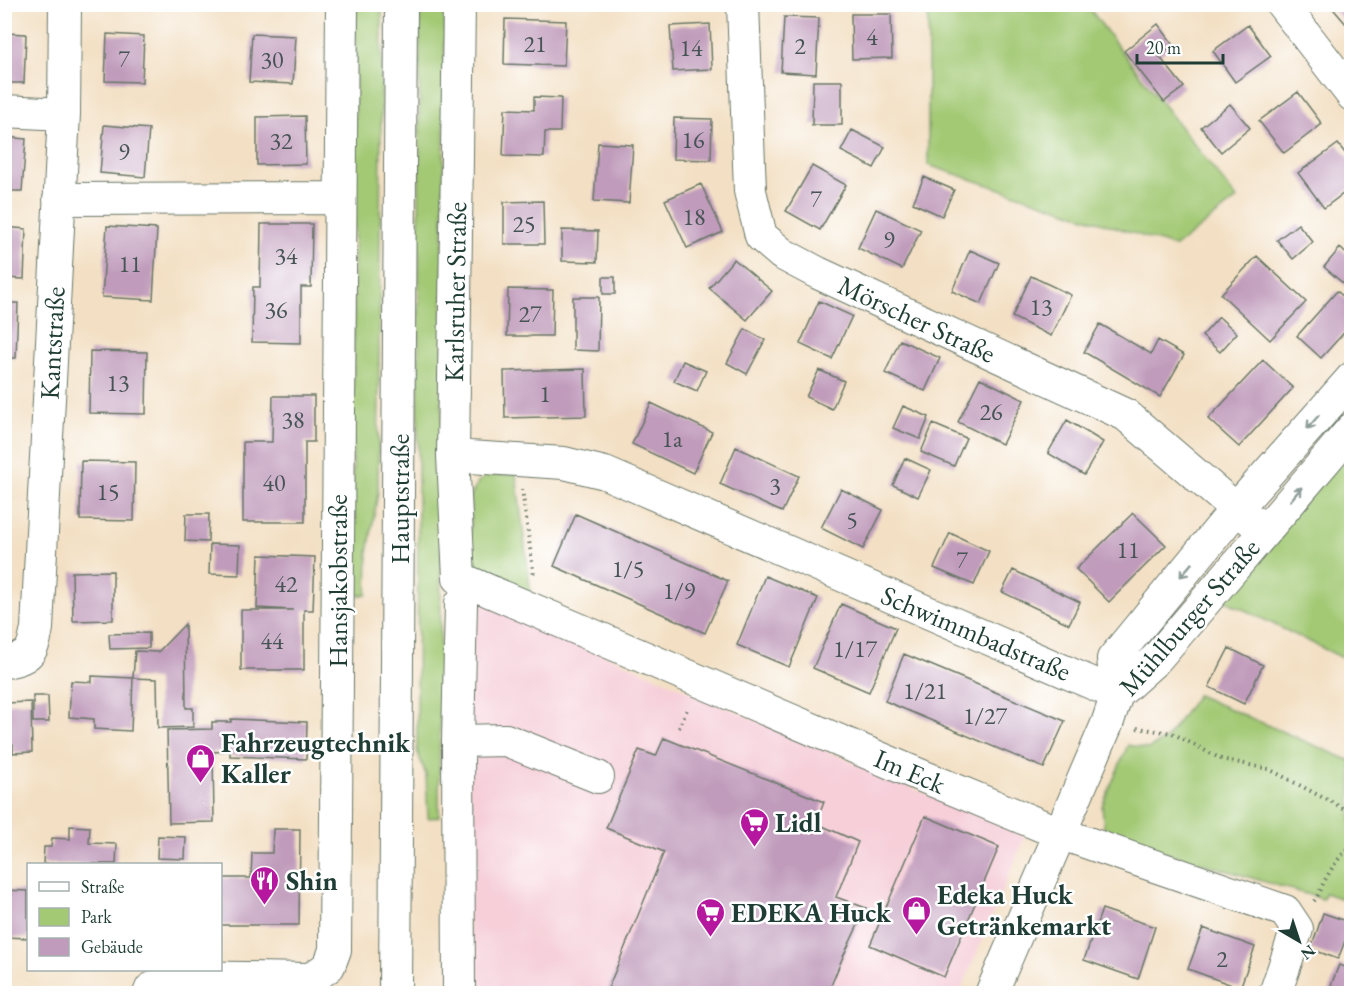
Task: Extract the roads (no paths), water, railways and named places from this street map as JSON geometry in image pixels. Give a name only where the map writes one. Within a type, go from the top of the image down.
[{"type":"street","name":"Kantstraße","points":[[4,662],[24,659],[34,647],[37,628],[64,114],[65,4]]},
{"type":"street","name":"Hansjakobstraße","points":[[149,993],[151,989],[176,976],[311,979],[329,966],[335,950],[342,4]]},
{"type":"street","name":"Hauptstraße","points":[[393,991],[401,4]]},
{"type":"street","name":"Karlsruher Straße","points":[[459,4],[453,456],[460,591],[459,993]]},
{"type":"street","name":"Mörscher Straße","points":[[743,4],[750,191],[762,236],[782,254],[818,273],[1126,416],[1236,509],[1265,530]]},
{"type":"street","points":[[1282,4],[1352,95]]},
{"type":"street","points":[[4,111],[64,114]]},
{"type":"street","points":[[59,199],[340,198]]},
{"type":"street","name":"Schwimmbadstraße","points":[[453,456],[564,463],[605,473],[1117,694],[1113,659],[1236,509],[1352,378]]},
{"type":"street","name":"Mühlburger Straße","points":[[991,993],[1107,724],[1117,694],[1156,659],[1352,429]]},
{"type":"street","name":"Im Eck","points":[[460,591],[532,610],[1059,833],[1285,911],[1297,929],[1275,993]]},
{"type":"street","points":[[458,741],[506,740],[598,777]]},
{"type":"place","name":"Fahrzeugtechnik Kaller","points":[[200,784]]},
{"type":"place","name":"Lidl","points":[[754,848]]},
{"type":"place","name":"Shin","points":[[265,906]]},
{"type":"place","name":"Edeka Huck Getränkemarkt","points":[[916,936]]},
{"type":"place","name":"EDEKA Huck","points":[[710,938]]}]
